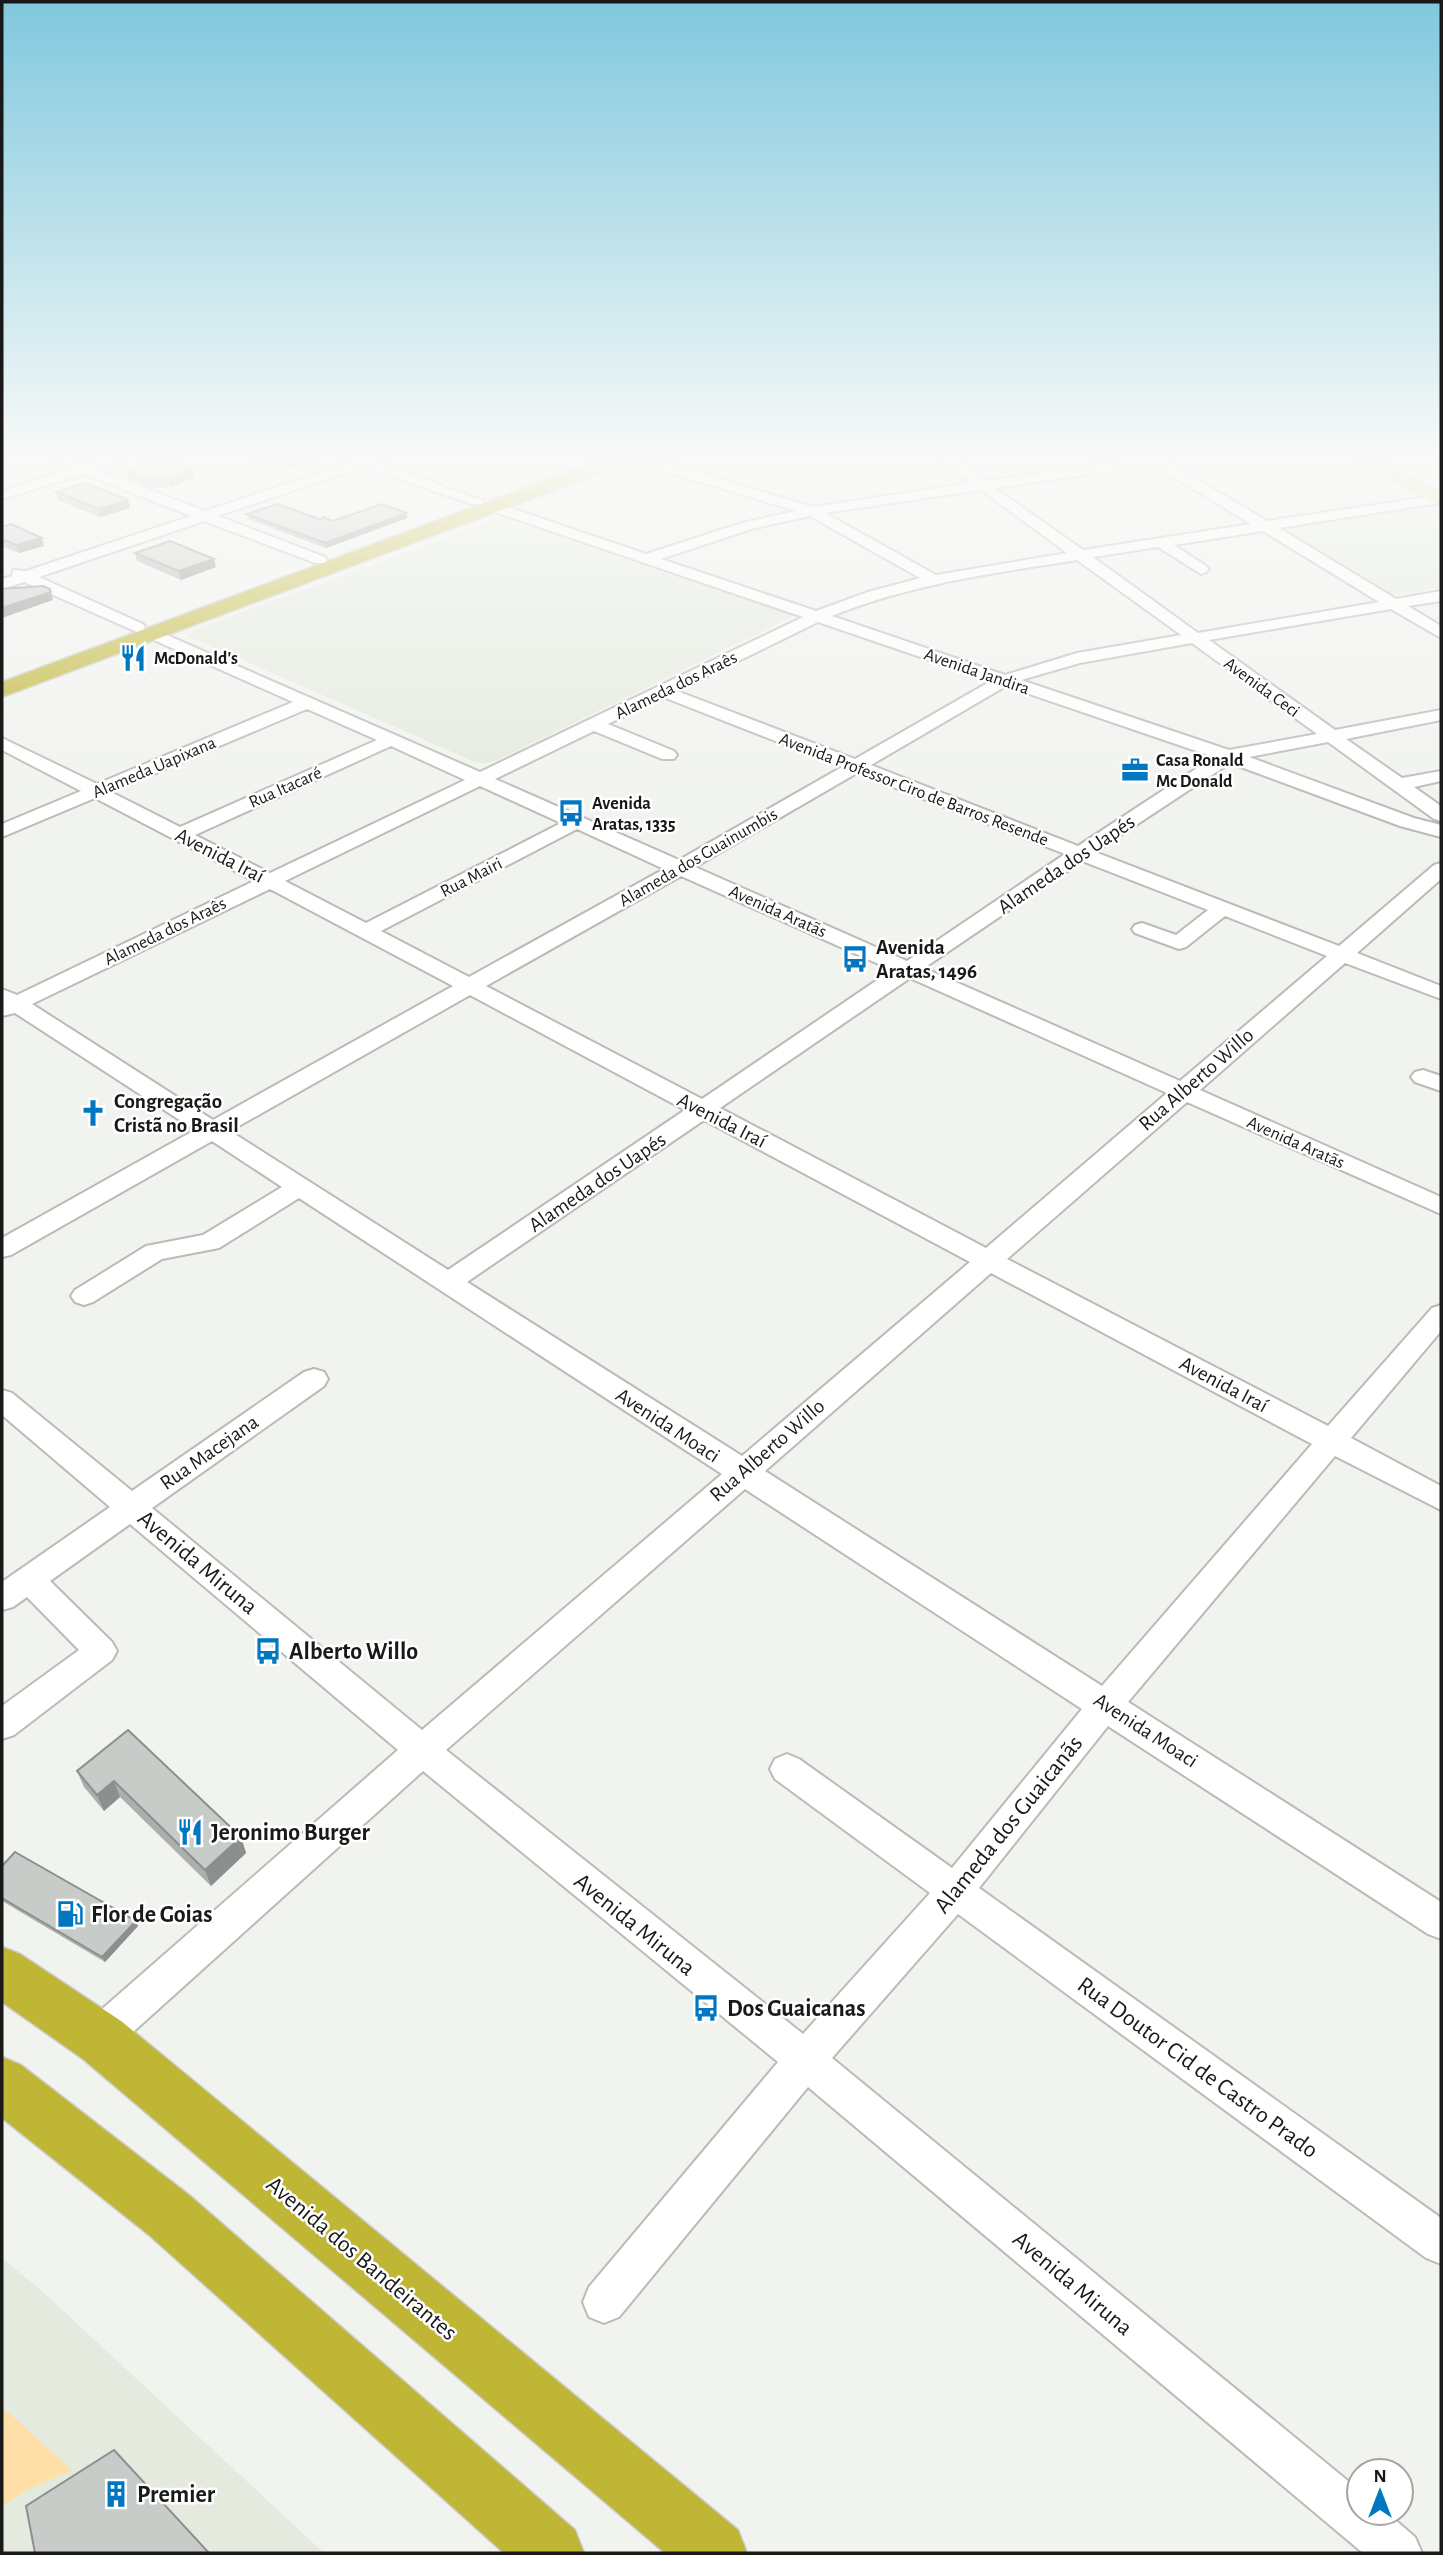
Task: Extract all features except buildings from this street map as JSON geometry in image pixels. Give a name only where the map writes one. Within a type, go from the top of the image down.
[{"type":"highway","points":[[2,690],[272,579]]},
{"type":"highway","points":[[2,677],[145,630],[282,579]]},
{"type":"highway","name":"Avenida dos Bandeirantes","points":[[2,1972],[99,2037],[715,2553]]},
{"type":"highway","points":[[2,2084],[169,2215],[552,2553]]},
{"type":"street","name":"Avenida Aratãs","points":[[31,579],[1441,1206]]},
{"type":"street","name":"Avenida Jandira","points":[[705,579],[1441,831]]},
{"type":"street","name":"Alameda dos Araês","points":[[6,1003],[482,780],[816,617],[881,592],[932,579]]},
{"type":"street","name":"Avenida Ceci","points":[[1114,579],[1436,812]]},
{"type":"street","points":[[1352,579],[1441,633]]},
{"type":"street","name":"Alameda dos Guainumbis","points":[[8,1236],[211,1129],[467,987],[680,868],[1004,680],[1077,658],[1441,596]]},
{"type":"street","name":"Avenida Professor Ciro de Barros Resende","points":[[662,691],[1441,993]]},
{"type":"street","name":"Alameda Uapixana","points":[[2,831],[306,703]]},
{"type":"street","name":"Alameda dos Uapés","points":[[447,1283],[1080,853],[1228,757],[1441,715]]},
{"type":"street","points":[[594,725],[668,755]]},
{"type":"street","name":"Rua Itacaré","points":[[180,835],[391,740]]},
{"type":"street","name":"Avenida Iraí","points":[[2,743],[270,881],[1441,1499]]},
{"type":"street","points":[[1399,784],[1441,776]]},
{"type":"street","name":"Avenida Jandira","points":[[1379,812],[1436,812]]},
{"type":"street","name":"Rua Mairi","points":[[364,932],[577,822]]},
{"type":"street","name":"Rua Alberto Willo","points":[[99,2037],[422,1750],[1441,869]]},
{"type":"street","points":[[1142,929],[1179,943],[1223,908]]},
{"type":"street","name":"Avenida Moaci","points":[[6,1003],[211,1129],[1441,1922]]},
{"type":"street","points":[[84,1296],[155,1252],[210,1242],[299,1187]]},
{"type":"street","name":"Alameda dos Guaicanãs","points":[[604,2302],[804,2060],[954,1892],[1106,1704],[1441,1314]]},
{"type":"street","name":"Rua Macejana","points":[[2,1598],[314,1379]]},
{"type":"street","name":"Avenida Miruna","points":[[2,1400],[422,1750],[804,2060],[1399,2553]]},
{"type":"street","points":[[2,1725],[101,1651],[28,1579]]},
{"type":"street","name":"Rua Doutor Cid de Castro Prado","points":[[787,1769],[1441,2243]]},
{"type":"shaded area","points":[[332,579],[687,579],[796,615],[495,761],[484,763],[475,762],[188,636],[196,629]]},
{"type":"shaded area","points":[[1366,579],[1441,579],[1441,588],[1392,595]]},
{"type":"shaded area","points":[[2,2258],[43,2292],[324,2553],[2,2553]]},
{"type":"shaded area","points":[[2,2407],[72,2470],[25,2491],[2,2506]]},
{"type":"place","name":"McDonald's","points":[[133,658]]},
{"type":"place","name":"Casa Ronald Mc Donald","points":[[1135,770]]},
{"type":"place","name":"Avenida Aratas, 1335","points":[[571,813]]},
{"type":"place","name":"Avenida Aratas, 1496","points":[[855,959]]},
{"type":"place","name":"Congregação Cristã no Brasil","points":[[93,1113]]},
{"type":"place","name":"Alberto Willo","points":[[268,1651]]},
{"type":"place","name":"Jeronimo Burger","points":[[190,1832]]},
{"type":"place","name":"Flor de Goias","points":[[70,1914]]},
{"type":"place","name":"Dos Guaicanas","points":[[706,2008]]},
{"type":"place","name":"Premier","points":[[116,2494]]}]
